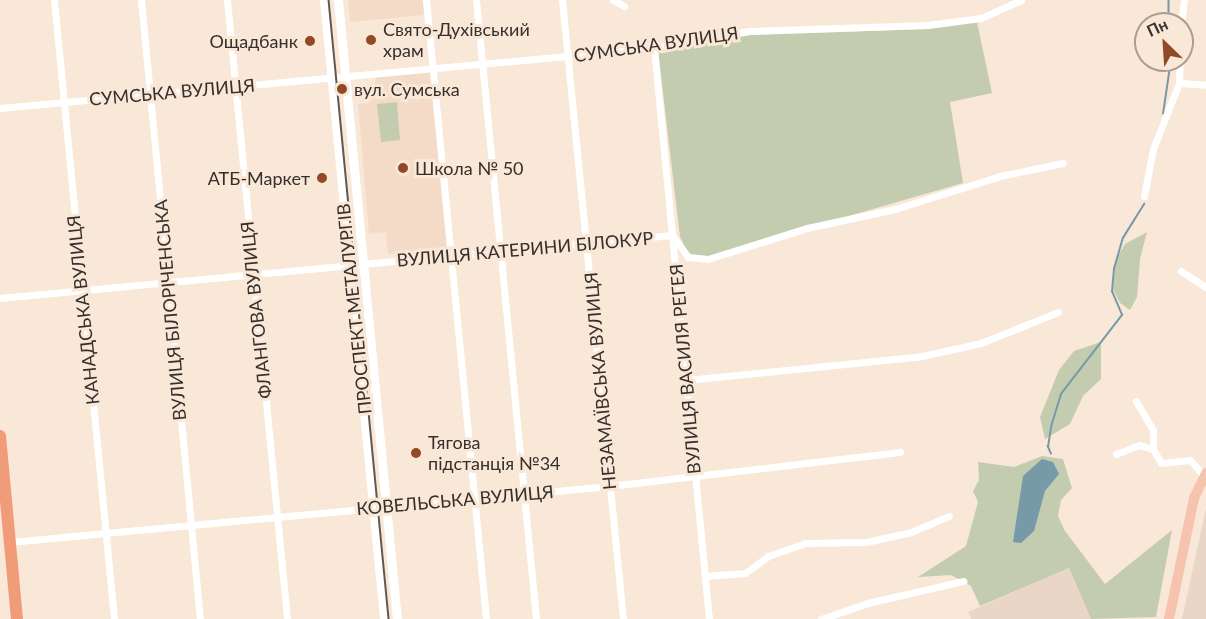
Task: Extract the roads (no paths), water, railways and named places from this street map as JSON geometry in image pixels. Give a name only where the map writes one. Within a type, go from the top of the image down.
[{"type":"highway","points":[[0,436],[6,537],[17,619]]},
{"type":"main road","name":"ПРОСПЕКТ МЕТАЛУРГІВ","points":[[324,0],[384,619]]},
{"type":"main road","name":"ПРОСПЕКТ МЕТАЛУРГІВ","points":[[338,0],[398,619]]},
{"type":"main road","points":[[1169,619],[1194,498],[1205,475]]},
{"type":"street","name":"КАНАДСЬКА ВУЛИЦЯ","points":[[54,0],[114,619]]},
{"type":"street","name":"ВУЛИЦЯ БІЛОРІЧЕНСЬКА","points":[[141,0],[200,619]]},
{"type":"street","name":"ФЛАНГОВА ВУЛИЦЯ","points":[[227,0],[287,619]]},
{"type":"street","points":[[426,0],[435,66],[486,619]]},
{"type":"street","points":[[477,0],[536,619]]},
{"type":"street","name":"НЕЗАМАЇВСЬКА ВУЛИЦЯ","points":[[562,0],[623,619]]},
{"type":"street","points":[[614,0],[624,6]]},
{"type":"street","name":"СУМСЬКА ВУЛИЦЯ","points":[[0,108],[435,66],[654,48],[748,31],[928,25],[981,18],[1021,0]]},
{"type":"street","name":"ВУЛИЦЯ ВАСИЛЯ РЕГЕЯ","points":[[654,48],[710,619]]},
{"type":"street","points":[[1144,196],[1153,148],[1179,83],[1179,72]]},
{"type":"street","points":[[1179,83],[1206,84]]},
{"type":"street","name":"ВУЛИЦЯ КАТЕРИНИ БІЛОКУР","points":[[0,298],[672,235],[688,257],[708,259],[807,228],[895,209],[1000,176],[1063,163]]},
{"type":"street","points":[[1181,271],[1206,287]]},
{"type":"street","points":[[687,380],[922,356],[981,343],[1058,312]]},
{"type":"street","points":[[1136,400],[1154,430],[1153,449],[1161,463],[1190,460],[1205,475]]},
{"type":"street","points":[[1116,454],[1139,445],[1153,449]]},
{"type":"street","name":"КОВЕЛЬСЬКА ВУЛИЦЯ","points":[[6,537],[105,533],[373,506],[610,486],[900,452]]},
{"type":"street","points":[[705,576],[745,573],[779,551],[812,541],[866,542],[911,532],[949,516]]},
{"type":"street","points":[[821,619],[868,603],[963,581]]},
{"type":"water","points":[[1042,459],[1053,462],[1059,474],[1045,491],[1034,531],[1021,543],[1013,542],[1023,476]]},
{"type":"waterway","points":[[1169,0],[1169,12]]},
{"type":"waterway","points":[[1163,114],[1169,72]]},
{"type":"waterway","points":[[1051,454],[1048,447],[1051,427],[1061,394],[1122,315],[1112,292],[1114,269],[1123,238],[1144,204]]},
{"type":"tram line","points":[[329,0],[389,619]]},
{"type":"place","name":"Свято-Духівський храм","points":[[371,40]]},
{"type":"place","name":"Ощадбанк","points":[[310,41]]},
{"type":"place","name":"вул. Сумська","points":[[342,89]]},
{"type":"place","name":"Школа № 50","points":[[403,168]]},
{"type":"place","name":"АТБ-Маркет","points":[[322,178]]},
{"type":"place","name":"Тягова пiдстанцiя №34","points":[[416,453]]}]
